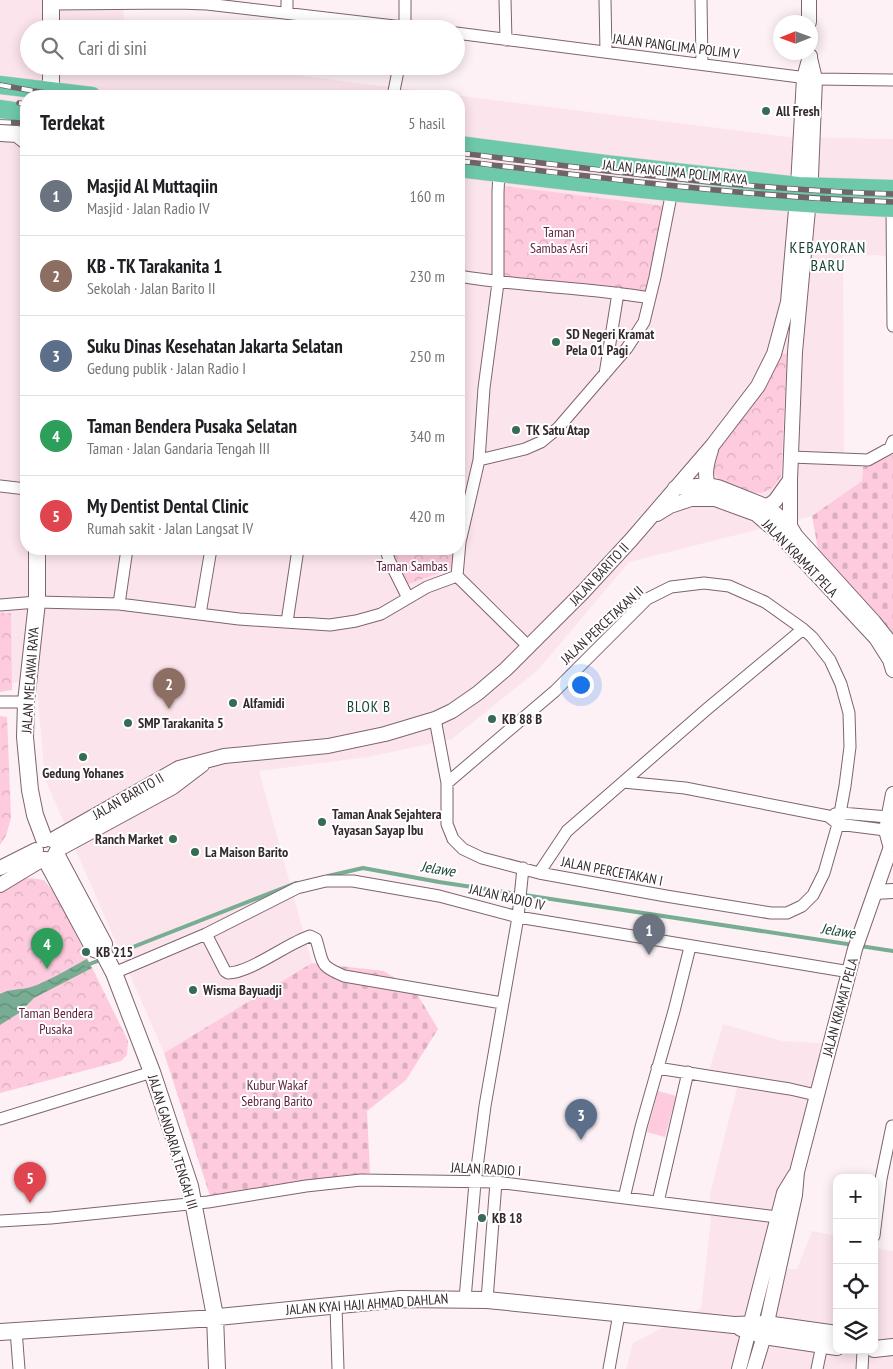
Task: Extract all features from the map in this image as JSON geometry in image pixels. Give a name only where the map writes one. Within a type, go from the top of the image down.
[{"type":"main road","points":[[51,2],[51,20]]},
{"type":"main road","points":[[51,75],[51,90]]},
{"type":"main road","points":[[0,85],[32,90]]},
{"type":"main road","points":[[0,133],[17,134],[20,136]]},
{"type":"main road","name":"JALAN PANGLIMA POLIM RAYA","points":[[465,146],[605,164],[804,186],[893,189]]},
{"type":"main road","name":"JALAN PANGLIMA POLIM RAYA","points":[[465,169],[603,185],[803,204],[892,208]]},
{"type":"main road","name":"JALAN MELAWAI RAYA","points":[[38,555],[37,602],[26,702],[25,737],[30,790],[35,815],[48,850]]},
{"type":"main road","name":"JALAN GANDARIA TENGAH III","points":[[48,850],[94,949],[108,961],[152,1072],[190,1186],[215,1316],[217,1369]]},
{"type":"main road","name":"JALAN KYAI HAJI AHMAD DAHLAN","points":[[8,1331],[215,1316],[401,1299],[486,1300],[753,1328]]},
{"type":"main road","points":[[753,1328],[833,1334]]},
{"type":"main road","points":[[753,1328],[829,1346]]},
{"type":"main road","points":[[878,1342],[892,1347]]},
{"type":"main road","points":[[878,1349],[892,1347]]},
{"type":"street","points":[[287,0],[287,13]]},
{"type":"street","points":[[405,0],[405,20]]},
{"type":"street","points":[[505,0],[506,40]]},
{"type":"street","points":[[605,0],[606,52]]},
{"type":"street","points":[[701,0],[702,64]]},
{"type":"street","points":[[808,0],[809,15]]},
{"type":"street","points":[[51,2],[178,1],[342,20]]},
{"type":"street","name":"JALAN PANGLIMA POLIM V","points":[[465,34],[810,78],[893,80]]},
{"type":"street","name":"JALAN BARITO II","points":[[790,526],[790,457],[810,60]]},
{"type":"street","points":[[394,90],[397,75]]},
{"type":"street","points":[[465,498],[479,460],[484,388],[498,282],[498,192],[500,173]]},
{"type":"street","points":[[479,460],[525,449],[541,442],[558,428],[628,348],[644,322],[672,191]]},
{"type":"street","name":"JALAN BARITO II","points":[[48,850],[173,787],[208,760],[242,753],[328,746],[385,734],[435,719],[452,711],[478,694],[506,669],[583,592],[712,446],[758,386],[774,354],[788,302],[803,204]]},
{"type":"street","points":[[892,208],[893,326]]},
{"type":"street","points":[[465,277],[498,282],[618,292],[650,298]]},
{"type":"street","points":[[604,375],[618,292]]},
{"type":"street","points":[[712,446],[706,462],[705,475],[715,499]]},
{"type":"street","points":[[790,457],[868,460],[892,446]]},
{"type":"street","points":[[762,510],[781,493],[790,480]]},
{"type":"street","points":[[0,486],[20,488]]},
{"type":"street","name":"JALAN KRAMAT PELA","points":[[675,488],[718,487],[790,526],[796,536],[874,622],[893,646]]},
{"type":"street","name":"JALAN KRAMAT PELA","points":[[649,518],[670,506],[690,499],[715,499],[762,510],[777,532],[876,638],[890,660],[893,670]]},
{"type":"street","points":[[119,604],[126,555]]},
{"type":"street","points":[[200,614],[210,555]]},
{"type":"street","points":[[287,622],[297,555]]},
{"type":"street","points":[[388,555],[408,598]]},
{"type":"street","points":[[457,576],[459,555]]},
{"type":"street","points":[[0,605],[37,602],[119,604],[239,619],[330,626],[381,614],[427,587],[457,576]]},
{"type":"street","points":[[457,576],[528,646]]},
{"type":"street","name":"JALAN PERCETAKAN II","points":[[447,783],[555,690],[647,599],[671,587],[704,583],[729,586],[765,602],[812,637],[830,660],[841,684],[849,713],[850,747],[840,818]]},
{"type":"street","points":[[539,873],[567,831],[734,686],[803,629]]},
{"type":"street","points":[[0,702],[26,702]]},
{"type":"street","name":"JALAN PERCETAKAN I","points":[[435,719],[447,783],[447,824],[453,839],[463,849],[482,858],[539,873],[666,896],[772,913],[787,913],[802,906],[813,895],[824,872],[840,818]]},
{"type":"street","points":[[623,782],[685,788],[840,818],[890,833]]},
{"type":"street","name":"JALAN KRAMAT PELA","points":[[753,1328],[795,1195],[797,1172],[816,1095],[857,943],[875,892],[890,833],[893,794]]},
{"type":"street","points":[[0,868],[48,850]]},
{"type":"street","points":[[0,885],[48,850]]},
{"type":"street","points":[[465,1299],[475,1183],[485,1106],[518,913],[523,868]]},
{"type":"street","name":"JALAN RADIO IV","points":[[108,961],[206,934],[297,888],[326,881],[353,881],[439,896],[690,947],[758,956],[850,972]]},
{"type":"street","points":[[875,892],[893,892]]},
{"type":"street","points":[[206,934],[225,971],[228,973],[236,972],[259,962],[310,936],[316,939],[322,963],[328,969],[344,976],[502,1003]]},
{"type":"street","points":[[624,1198],[690,947]]},
{"type":"street","points":[[657,1068],[790,1089],[816,1095]]},
{"type":"street","points":[[0,1119],[152,1072]]},
{"type":"street","points":[[658,1202],[688,1072]]},
{"type":"street","points":[[876,1219],[881,1179],[892,1126]]},
{"type":"street","name":"JALAN KRAMAT PELA","points":[[753,1328],[777,1217],[784,1193],[797,1172]]},
{"type":"street","name":"JALAN RADIO I","points":[[0,1221],[60,1217],[216,1201],[306,1186],[361,1180],[496,1182],[777,1217]]},
{"type":"street","points":[[486,1300],[496,1182]]},
{"type":"street","points":[[336,1306],[338,1369]]},
{"type":"street","points":[[609,1369],[619,1314]]},
{"type":"street","points":[[739,1369],[753,1328]]},
{"type":"street","points":[[753,1328],[754,1369]]},
{"type":"street","points":[[8,1331],[19,1369]]},
{"type":"street","points":[[817,1369],[829,1346]]},
{"type":"street","points":[[862,1369],[863,1354]]},
{"type":"shaded area","points":[[0,0],[123,0],[124,20],[20,20],[20,75],[296,75],[415,90],[20,90],[20,555],[465,555],[465,96],[789,137],[893,139],[893,258],[878,255],[843,256],[844,452],[846,462],[863,467],[862,481],[812,516],[629,562],[538,670],[452,739],[368,757],[259,771],[312,963],[164,1053],[45,779],[36,678],[0,686]]},
{"type":"shaded area","points":[[723,1024],[782,1041],[837,1044],[779,1269],[797,1269],[812,1231],[833,1235],[833,1354],[878,1354],[878,1248],[893,1251],[893,1369],[626,1369],[633,1343],[701,1308],[711,1218],[710,1194],[738,1084],[708,1074]]},
{"type":"green space","name":"Taman Sambas Asri","points":[[503,186],[665,206],[646,293],[502,283]]},
{"type":"green space","points":[[782,354],[787,354],[781,476],[770,489],[759,493],[725,483],[716,477],[714,473],[715,453],[757,400]]},
{"type":"green space","points":[[893,455],[893,633],[818,549],[812,516],[862,481],[863,467]]},
{"type":"green space","name":"Taman Sambas","points":[[391,555],[454,555],[453,568],[403,586]]},
{"type":"green space","points":[[0,613],[11,613],[12,690],[0,692]]},
{"type":"green space","points":[[0,716],[7,717],[11,818],[6,836],[0,845]]},
{"type":"green space","name":"Taman Bendera Pusaka","points":[[30,878],[44,880],[58,898],[128,1041],[127,1055],[121,1061],[0,1093],[0,889],[13,881]]},
{"type":"green space","name":"Kubur Wakaf Sebrang Barito","points":[[312,963],[384,971],[416,992],[438,1029],[406,1080],[367,1111],[370,1173],[210,1196],[164,1053]]},
{"type":"green space","points":[[658,1091],[676,1096],[665,1137],[647,1132]]},
{"type":"water","points":[[87,959],[92,968],[34,998],[19,1013],[0,1025],[0,994],[10,990],[34,986]]},
{"type":"waterway","name":"Jelawe","points":[[328,876],[363,868],[439,882],[893,951]]},
{"type":"waterway","name":"Jelawe","points":[[110,956],[296,883]]},
{"type":"waterway","name":"Jelawe","points":[[87,965],[103,959]]},
{"type":"railway","points":[[0,85],[28,90]]},
{"type":"railway","points":[[0,122],[20,123]]},
{"type":"railway","points":[[465,154],[730,184],[893,194]]},
{"type":"railway","points":[[465,162],[729,191],[838,200],[893,202]]},
{"type":"place","name":"All Fresh","points":[[766,111]]},
{"type":"place","name":"SD Negeri Kramat Pela 01 Pagi","points":[[556,342]]},
{"type":"place","name":"TK Satu Atap","points":[[516,430]]},
{"type":"place","name":"Alfamidi","points":[[233,703]]},
{"type":"place","name":"KB - TK Tarakanita 1","points":[[169,709]]},
{"type":"place","name":"KB 88 B","points":[[492,719]]},
{"type":"place","name":"SMP Tarakanita 5","points":[[128,723]]},
{"type":"place","name":"Gedung Yohanes","points":[[83,757]]},
{"type":"place","name":"Taman Anak Sejahtera Yayasan Sayap Ibu","points":[[322,822]]},
{"type":"place","name":"Ranch Market","points":[[173,839]]},
{"type":"place","name":"La Maison Barito","points":[[195,852]]},
{"type":"place","name":"KB 215","points":[[86,952]]},
{"type":"place","name":"Masjid Al Muttaqiin","points":[[649,955]]},
{"type":"place","name":"Taman Bendera Pusaka Selatan","points":[[47,969]]},
{"type":"place","name":"Wisma Bayuadji","points":[[193,990]]},
{"type":"place","name":"Suku Dinas Kesehatan Jakarta Selatan","points":[[581,1140]]},
{"type":"place","name":"My Dentist Dental Clinic","points":[[30,1203]]},
{"type":"place","name":"KB 18","points":[[482,1218]]},
{"type":"district","name":"KEBAYORAN BARU","points":[[828,256]]},
{"type":"district","name":"BLOK B","points":[[369,707]]}]
